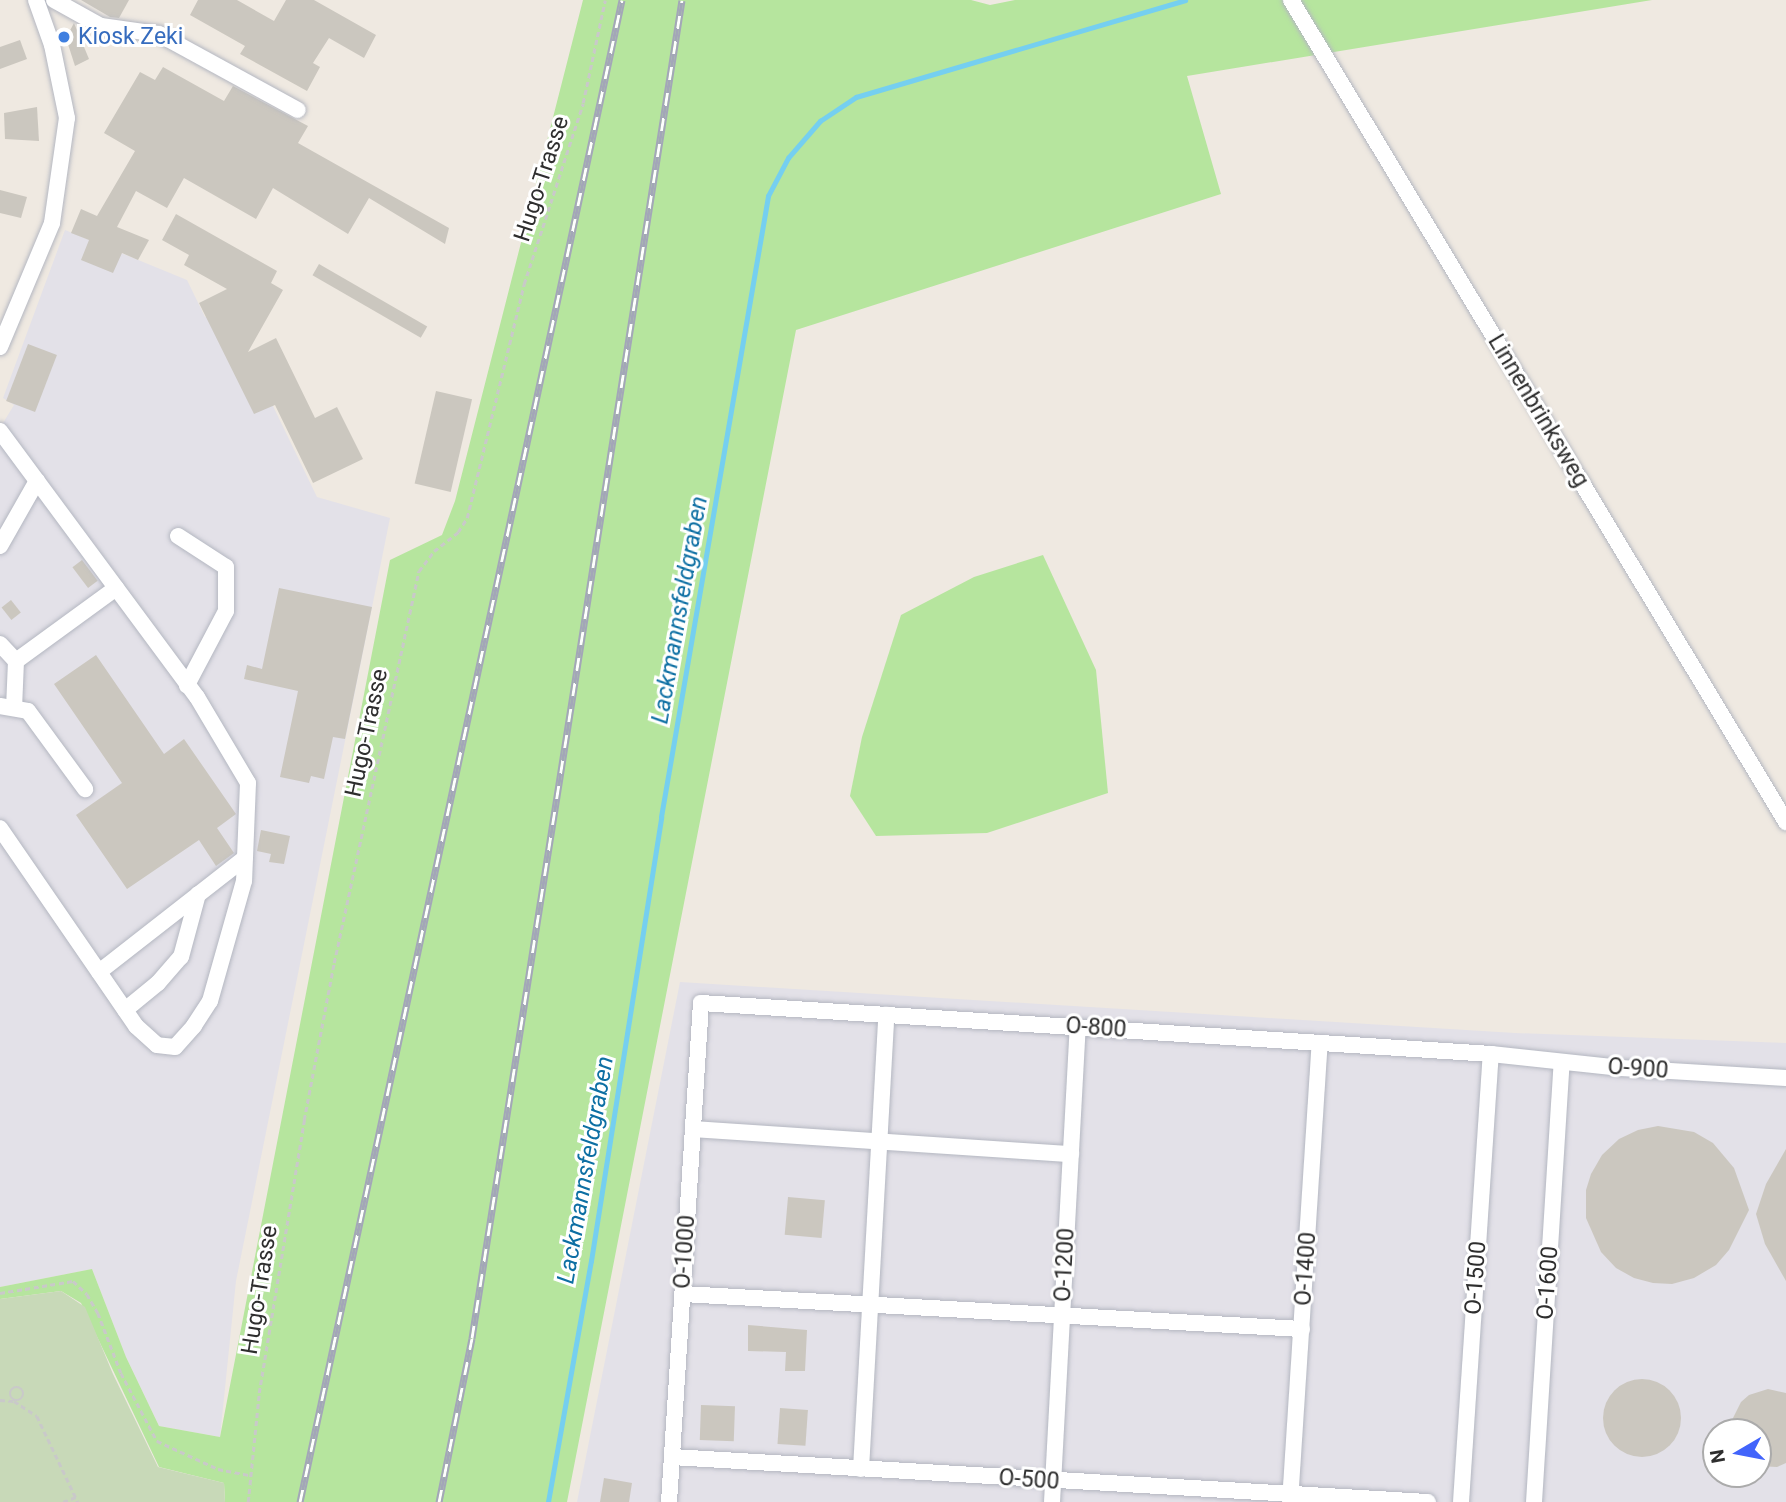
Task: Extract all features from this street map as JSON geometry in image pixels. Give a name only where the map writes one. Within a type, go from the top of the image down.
[{"type":"street","points":[[0,347],[52,223],[67,118],[52,45],[36,0]]},
{"type":"street","points":[[54,0],[101,26],[159,34],[298,110]]},
{"type":"street","name":"Linnenbrinksweg","points":[[1291,0],[1786,822]]},
{"type":"street","points":[[0,431],[187,685],[248,783],[244,881],[210,1001],[194,1026],[175,1047],[157,1045],[136,1026],[0,828]]},
{"type":"street","points":[[0,546],[37,481]]},
{"type":"street","points":[[178,536],[226,567],[226,611],[187,685]]},
{"type":"street","points":[[85,789],[28,711],[7,707],[16,662],[116,589]]},
{"type":"street","points":[[0,645],[16,662]]},
{"type":"street","points":[[99,972],[245,858]]},
{"type":"street","points":[[125,1010],[158,983],[181,957],[198,894]]},
{"type":"street","name":"O-800","points":[[701,1003],[1491,1054]]},
{"type":"street","name":"O-1000","points":[[669,1502],[701,1003]]},
{"type":"street","points":[[861,1469],[886,1015]]},
{"type":"street","name":"O-1200","points":[[1052,1502],[1078,1027]]},
{"type":"street","name":"O-1400","points":[[1291,1498],[1320,1043]]},
{"type":"street","name":"O-900","points":[[1491,1054],[1562,1063],[1786,1078]]},
{"type":"street","name":"O-1500","points":[[1461,1502],[1491,1054]]},
{"type":"street","name":"O-1600","points":[[1534,1502],[1562,1063]]},
{"type":"street","points":[[693,1129],[1071,1153]]},
{"type":"street","points":[[682,1294],[1302,1329]]},
{"type":"street","name":"O-500","points":[[672,1457],[1291,1498],[1428,1502]]},
{"type":"path","name":"Hugo-Trasse","points":[[248,1502],[249,1475],[306,1107],[334,963],[419,570],[434,551],[458,532],[467,518],[524,284],[583,103],[605,0]]},
{"type":"path","points":[[0,1293],[73,1281],[87,1294],[98,1313],[121,1373],[158,1441],[218,1469],[249,1475]]},
{"type":"path","points":[[0,1400],[14,1401],[21,1401],[25,1395],[19,1387],[10,1392],[14,1401],[37,1416],[78,1502]]},
{"type":"path","points":[[63,1502],[76,1497]]},
{"type":"shaded area","points":[[65,230],[187,280],[205,317],[226,309],[317,497],[390,518],[236,1281],[220,1437],[159,1426],[126,1357],[92,1269],[0,1287],[0,428],[14,405],[3,398]]},
{"type":"shaded area","points":[[680,982],[1515,1033],[1786,1043],[1786,1502],[577,1502]]},
{"type":"green space","points":[[583,0],[971,0],[990,5],[1015,0],[1652,0],[1187,76],[1221,194],[796,330],[567,1502],[225,1502],[224,1483],[159,1467],[81,1303],[61,1291],[0,1299],[0,1287],[92,1269],[126,1357],[159,1426],[220,1437],[390,560],[442,535],[455,501]]},
{"type":"green space","points":[[1043,555],[1096,670],[1108,793],[987,833],[876,836],[850,796],[862,737],[901,615],[974,577]]},
{"type":"green space","points":[[61,1291],[85,1307],[113,1374],[158,1467],[224,1483],[225,1502],[0,1502],[0,1299]]},
{"type":"building","points":[[81,0],[129,0],[119,18],[110,17]]},
{"type":"building","points":[[198,0],[237,0],[274,21],[286,0],[314,0],[376,35],[364,58],[329,38],[313,63],[320,67],[307,91],[240,54],[245,46],[190,15]]},
{"type":"building","points":[[74,23],[89,59],[75,66],[66,38]]},
{"type":"building","points":[[20,40],[27,59],[0,69],[0,47]]},
{"type":"building","points":[[163,67],[224,101],[233,86],[308,126],[298,143],[449,228],[445,244],[369,198],[348,234],[273,188],[256,219],[184,178],[167,208],[136,191],[117,227],[149,240],[138,260],[122,253],[113,273],[81,260],[89,240],[71,233],[81,209],[97,216],[135,151],[104,133],[140,72],[155,80]]},
{"type":"building","points":[[37,107],[39,141],[5,139],[4,113]]},
{"type":"building","points":[[0,190],[27,197],[21,218],[0,213]]},
{"type":"building","points":[[176,214],[277,271],[271,283],[283,290],[248,352],[276,338],[315,418],[337,407],[363,459],[313,483],[275,405],[254,414],[199,303],[227,289],[184,265],[189,255],[162,240]]},
{"type":"building","points":[[319,264],[427,326],[421,338],[312,275]]},
{"type":"building","points":[[28,344],[57,355],[35,412],[6,401]]},
{"type":"building","points":[[436,391],[472,399],[451,492],[415,484]]},
{"type":"building","points":[[82,560],[98,581],[88,588],[72,567]]},
{"type":"building","points":[[279,588],[372,607],[345,739],[333,737],[324,779],[311,776],[309,783],[280,777],[298,691],[244,679],[247,665],[262,669]]},
{"type":"building","points":[[11,600],[21,613],[11,620],[2,607]]},
{"type":"building","points":[[96,655],[164,754],[184,739],[236,814],[217,828],[234,853],[216,866],[199,840],[127,889],[76,815],[122,783],[54,684]]},
{"type":"building","points":[[261,830],[290,836],[284,864],[269,862],[271,854],[257,851]]},
{"type":"building","points":[[1658,1126],[1694,1132],[1713,1143],[1734,1168],[1749,1210],[1729,1250],[1716,1265],[1694,1278],[1672,1284],[1634,1278],[1616,1268],[1601,1252],[1586,1218],[1586,1190],[1591,1174],[1602,1155],[1619,1139],[1638,1130]]},
{"type":"building","points":[[1786,1149],[1786,1281],[1765,1244],[1756,1214],[1766,1184]]},
{"type":"building","points":[[788,1197],[825,1200],[822,1238],[785,1235]]},
{"type":"building","points":[[748,1325],[807,1330],[805,1371],[785,1371],[786,1352],[748,1351]]},
{"type":"building","points":[[1642,1379],[1657,1382],[1670,1390],[1678,1403],[1681,1418],[1678,1433],[1670,1446],[1657,1454],[1642,1457],[1627,1454],[1614,1446],[1606,1433],[1603,1418],[1606,1403],[1614,1390],[1627,1382]]},
{"type":"building","points":[[1768,1389],[1786,1393],[1786,1463],[1772,1467],[1772,1418],[1733,1418],[1741,1402],[1749,1395]]},
{"type":"building","points":[[701,1405],[735,1406],[734,1441],[700,1440]]},
{"type":"building","points":[[780,1408],[808,1410],[805,1446],[777,1444]]},
{"type":"building","points":[[604,1478],[632,1483],[629,1502],[600,1502]]},
{"type":"waterway","name":"Lackmannsfeldgraben","points":[[548,1502],[591,1261],[661,817],[768,196],[788,158],[820,121],[856,97],[1185,0]]},
{"type":"railway","points":[[300,1502],[622,0]]},
{"type":"railway","points":[[439,1502],[472,1338],[682,0]]},
{"type":"place","name":"Kiosk Zeki","points":[[64,37]]}]
